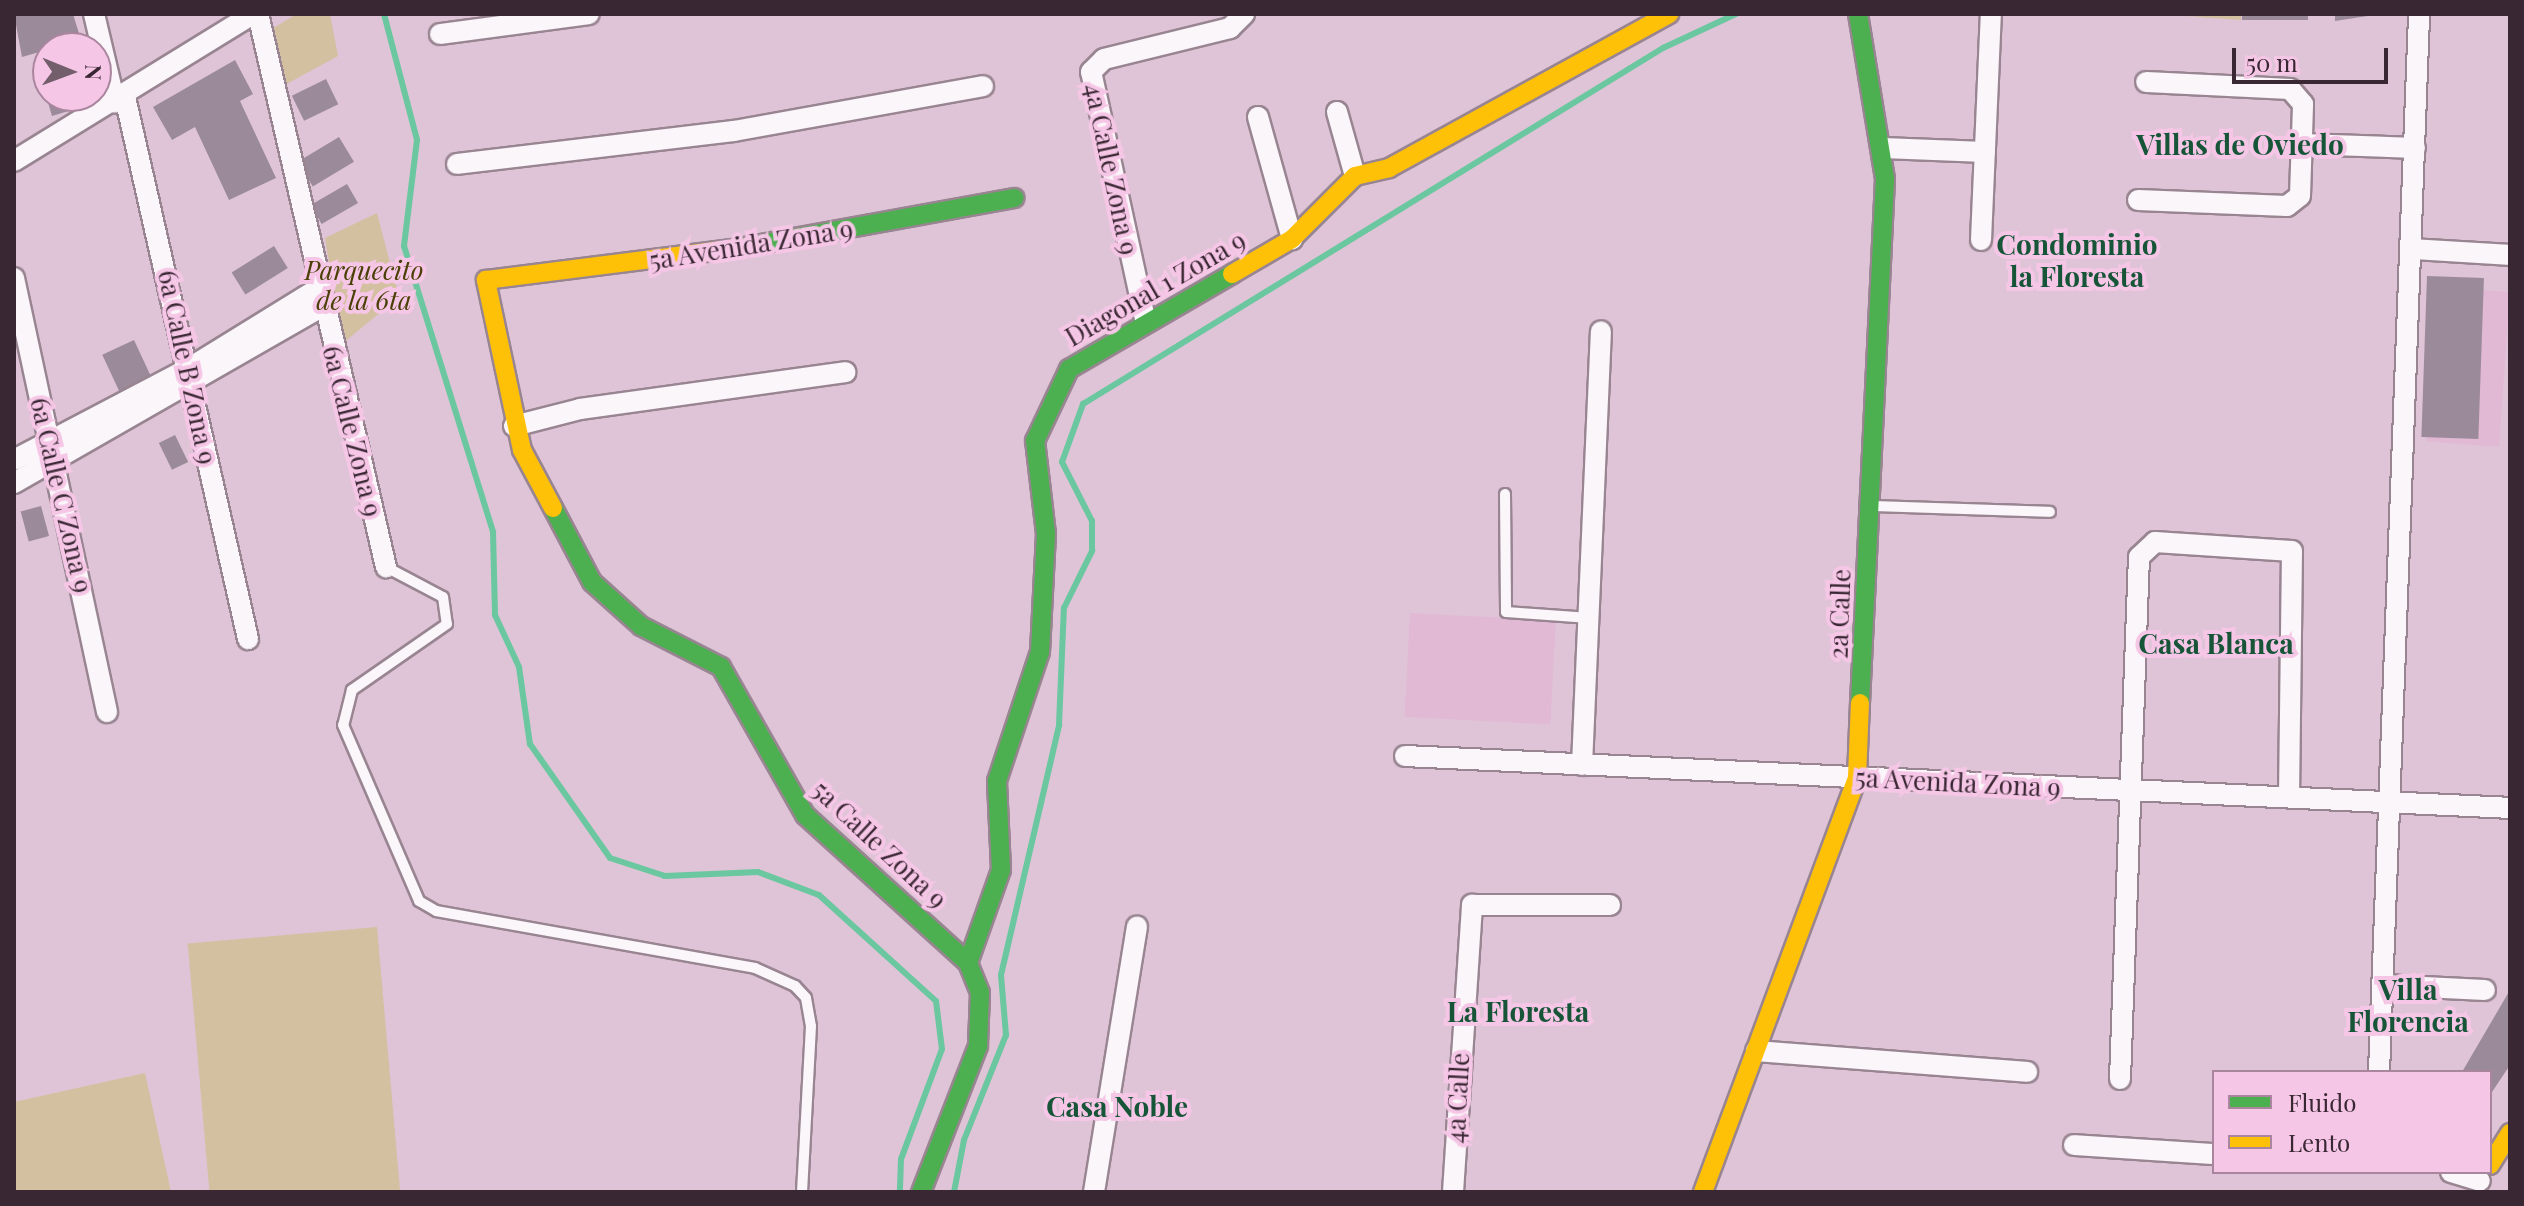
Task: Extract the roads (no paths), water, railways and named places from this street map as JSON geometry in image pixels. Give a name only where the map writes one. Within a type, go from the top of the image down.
[{"type":"street","name":"6a Calle B Zona 9","points":[[94,14],[120,100],[192,377],[248,639]]},
{"type":"street","points":[[14,161],[120,100],[256,14]]},
{"type":"street","name":"6a Calle Zona 9","points":[[256,14],[386,567]]},
{"type":"street","points":[[440,34],[589,14]]},
{"type":"street","name":"4a Calle Zona 9","points":[[1145,319],[1093,66],[1230,28],[1244,14]]},
{"type":"street","name":"Diagonal 1 Zona 9","points":[[968,963],[1001,870],[997,781],[1040,652],[1046,534],[1035,441],[1069,369],[1145,319],[1292,239],[1355,176],[1389,168],[1669,14]]},
{"type":"street","name":"2a Calle","points":[[1703,1192],[1857,777],[1883,148],[1858,14]]},
{"type":"street","points":[[1981,240],[1991,14]]},
{"type":"street","points":[[2379,1070],[2419,14]]},
{"type":"street","points":[[2138,200],[2287,206],[2300,196],[2303,104],[2290,89],[2146,82]]},
{"type":"street","points":[[457,164],[734,131],[983,86]]},
{"type":"street","points":[[1337,112],[1355,176]]},
{"type":"street","points":[[1258,117],[1292,239]]},
{"type":"street","points":[[2302,144],[2415,148]]},
{"type":"street","points":[[1883,148],[1985,152]]},
{"type":"street","name":"5a Avenida Zona 9","points":[[486,280],[763,245],[1015,198]]},
{"type":"street","points":[[2412,249],[2510,255]]},
{"type":"street","name":"6a Calle C Zona 9","points":[[14,278],[107,712]]},
{"type":"street","name":"5a Calle Zona 9","points":[[486,280],[514,426],[592,582],[641,626],[721,667],[805,815],[968,963]]},
{"type":"street","points":[[14,483],[54,464],[321,297]]},
{"type":"street","points":[[1582,765],[1601,331]]},
{"type":"street","points":[[514,426],[580,409],[845,372]]},
{"type":"street","points":[[14,460],[192,377]]},
{"type":"street","points":[[2120,1079],[2139,557],[2155,542],[2281,545],[2297,563],[2289,797]]},
{"type":"street","name":"5a Avenida Zona 9","points":[[1405,756],[2510,808]]},
{"type":"street","name":"4a Calle","points":[[1453,1192],[1472,905],[1610,905]]},
{"type":"street","points":[[1094,1192],[1137,926]]},
{"type":"street","points":[[921,1192],[978,1046],[980,993],[968,963]]},
{"type":"street","points":[[2383,985],[2485,990]]},
{"type":"street","points":[[1756,1051],[2027,1072]]},
{"type":"street","points":[[2492,1162],[2510,1133]]},
{"type":"street","points":[[2074,1145],[2212,1154]]},
{"type":"street","points":[[2461,1174],[2482,1178]]},
{"type":"lane","points":[[1505,494],[1506,612],[1590,618]]},
{"type":"lane","points":[[1869,506],[2050,512]]},
{"type":"lane","points":[[386,567],[443,597],[447,624],[352,690],[343,725],[419,901],[436,911],[755,968],[795,986],[806,998],[811,1026],[802,1192]]},
{"type":"waterway","points":[[384,14],[417,140],[404,246],[493,532],[495,615],[519,667],[530,744],[610,858],[665,876],[758,872],[819,895],[936,1001],[942,1049],[901,1159],[900,1192]]},
{"type":"waterway","points":[[954,1192],[964,1140],[1006,1035],[1001,975],[1059,725],[1064,608],[1092,551],[1092,521],[1062,462],[1083,404],[1663,48],[1736,14]]},
{"type":"district","name":"Villas de Oviedo","points":[[2240,144]]},
{"type":"district","name":"Condominio la Floresta","points":[[2077,260]]},
{"type":"district","name":"Casa Blanca","points":[[2216,643]]},
{"type":"district","name":"Villa Florencia","points":[[2408,1005]]},
{"type":"district","name":"La Floresta","points":[[1518,1011]]},
{"type":"district","name":"Casa Noble","points":[[1117,1106]]},
{"type":"park label","name":"Parquecito de la 6ta","points":[[364,285]]}]
